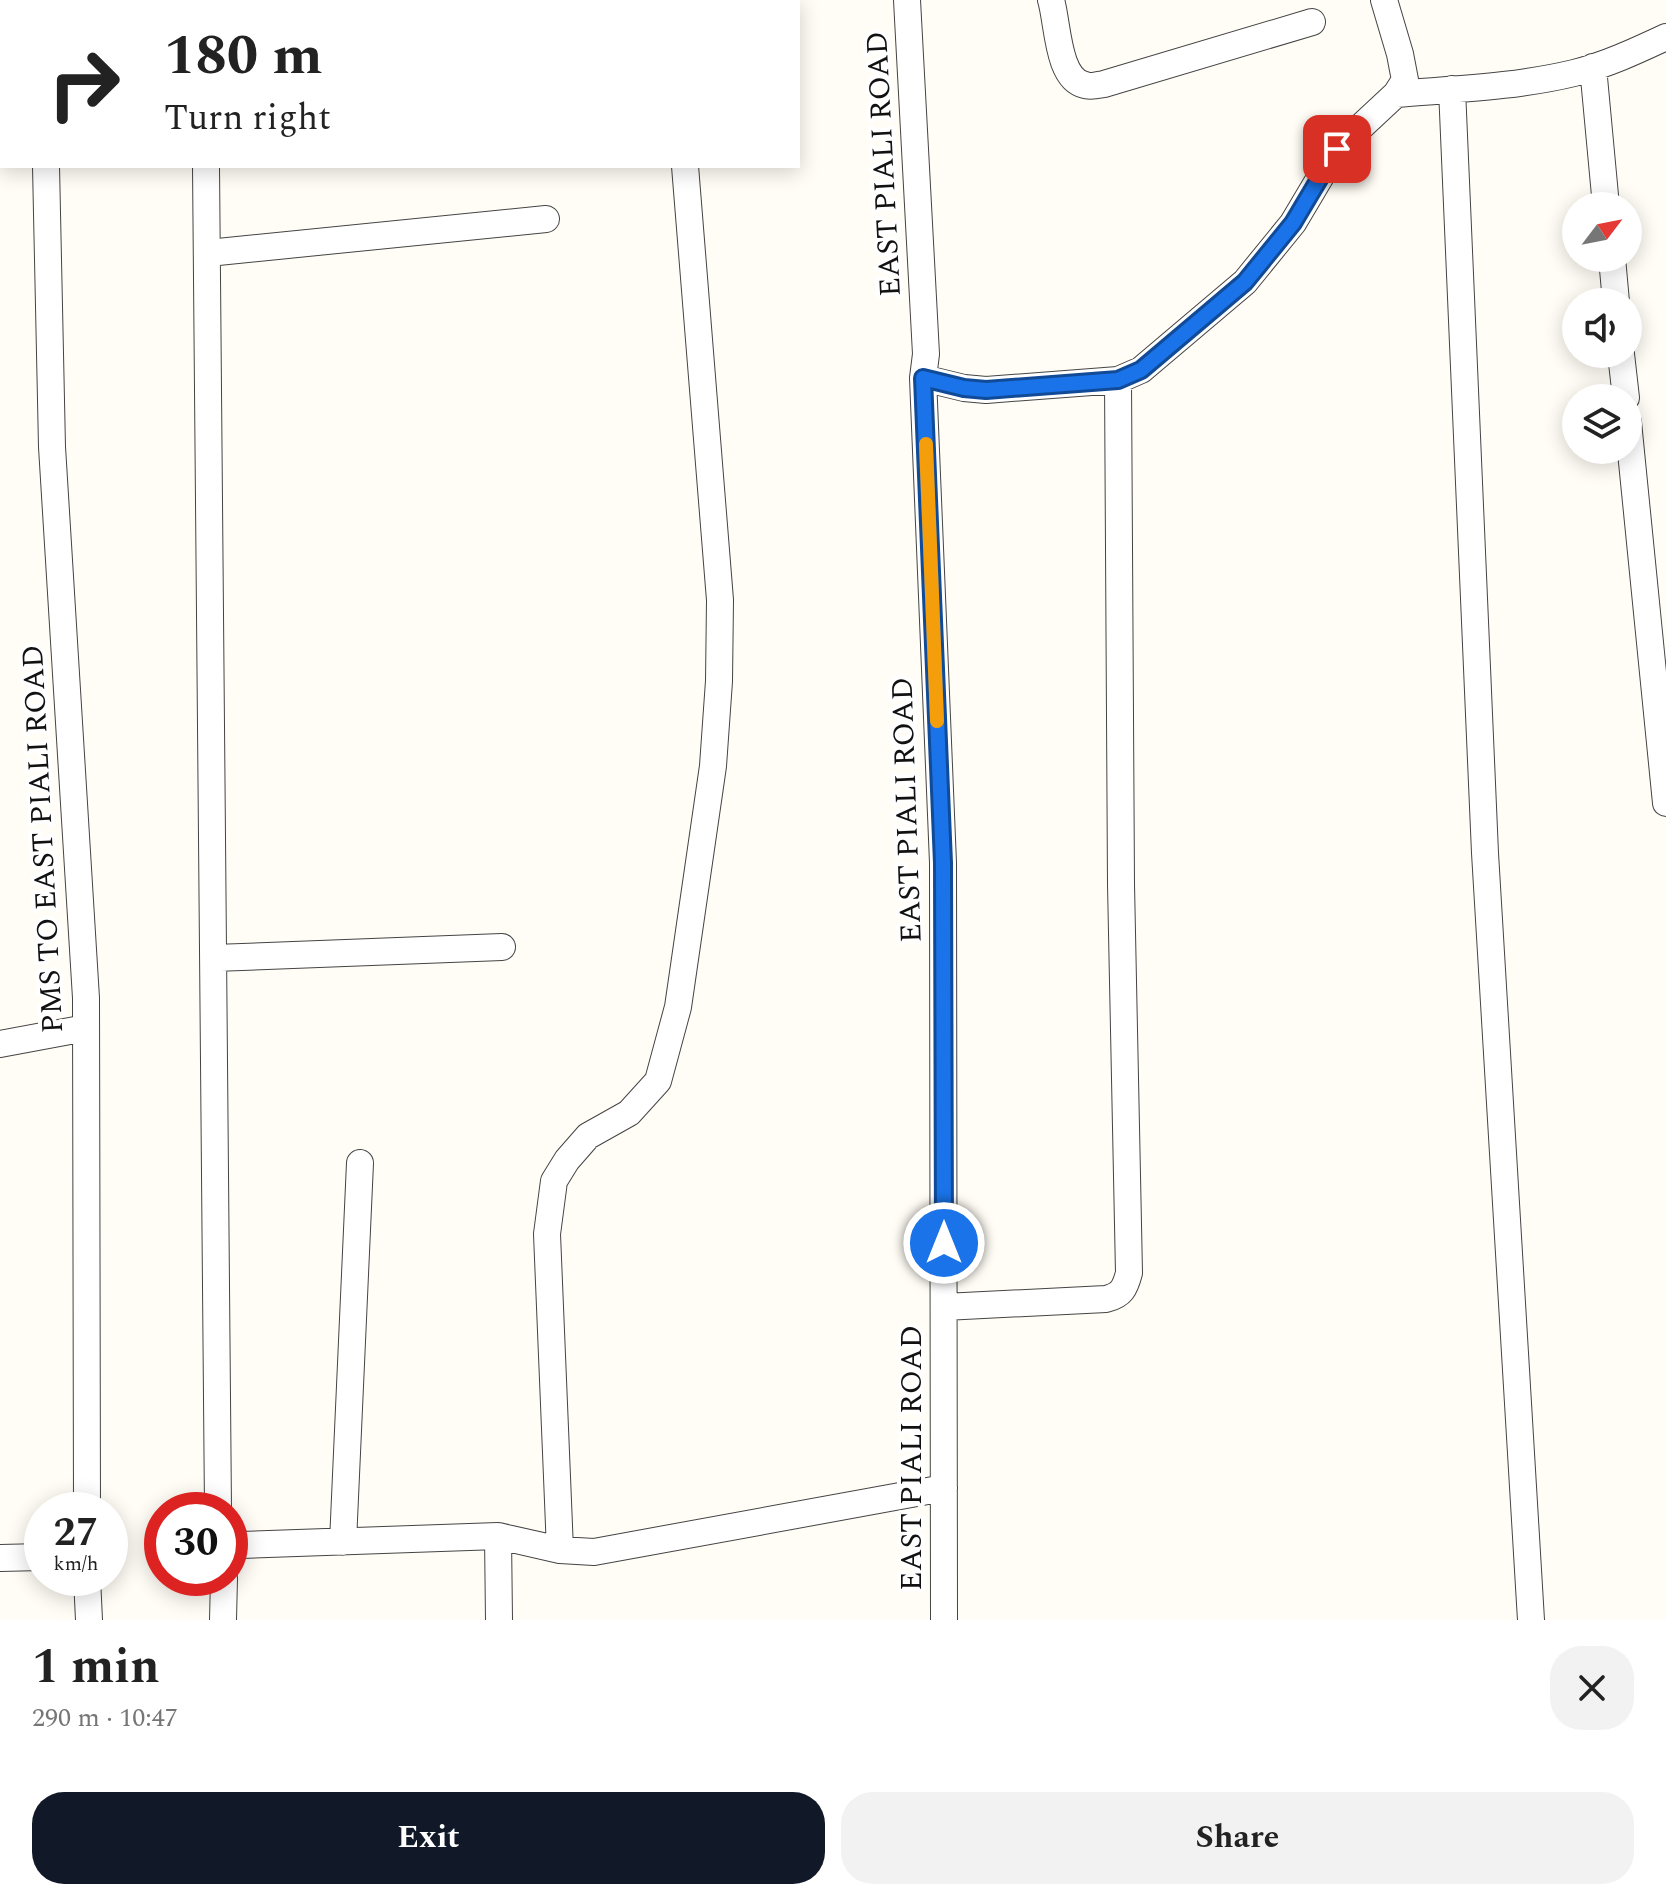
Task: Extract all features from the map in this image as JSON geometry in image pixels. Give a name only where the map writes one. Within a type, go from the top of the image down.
[{"type":"street","name":"EAST PIALI ROAD","points":[[907,0],[926,354],[923,378],[943,863],[944,1620]]},
{"type":"street","points":[[1051,0],[1065,68],[1072,79],[1085,86],[1104,84],[1312,22]]},
{"type":"street","points":[[923,378],[986,390],[1118,380],[1141,370],[1245,282],[1293,223],[1337,149],[1396,94],[1405,80],[1384,0]]},
{"type":"street","points":[[1396,94],[1514,84],[1593,67],[1666,37]]},
{"type":"street","points":[[1593,67],[1605,192]]},
{"type":"street","points":[[1452,89],[1485,853],[1531,1620]]},
{"type":"street","name":"PMS TO EAST PIALI ROAD","points":[[46,168],[52,447],[86,998],[87,1492]]},
{"type":"street","points":[[206,168],[218,1492]]},
{"type":"street","points":[[560,1550],[547,1234],[554,1181],[588,1136],[629,1113],[658,1081],[678,1007],[713,766],[719,681],[720,600],[685,168]]},
{"type":"street","points":[[208,253],[546,219]]},
{"type":"street","points":[[944,1307],[1106,1299],[1119,1296],[1126,1287],[1129,1273],[1121,884],[1118,380]]},
{"type":"street","points":[[1632,464],[1666,803]]},
{"type":"street","points":[[214,958],[502,947]]},
{"type":"street","points":[[0,1044],[86,1028]]},
{"type":"street","points":[[343,1542],[360,1163]]},
{"type":"street","points":[[248,1545],[498,1536],[560,1550],[594,1552],[944,1488]]},
{"type":"street","points":[[498,1536],[499,1620]]},
{"type":"street","points":[[0,1558],[24,1557]]},
{"type":"street","points":[[88,1596],[89,1620]]},
{"type":"street","points":[[223,1620],[224,1596]]},
{"type":"slow traffic","points":[[926,444],[937,721]]},
{"type":"route","points":[[944,1243],[943,863],[923,378],[986,390],[1118,380],[1141,370],[1245,282],[1293,223],[1337,149]]}]
